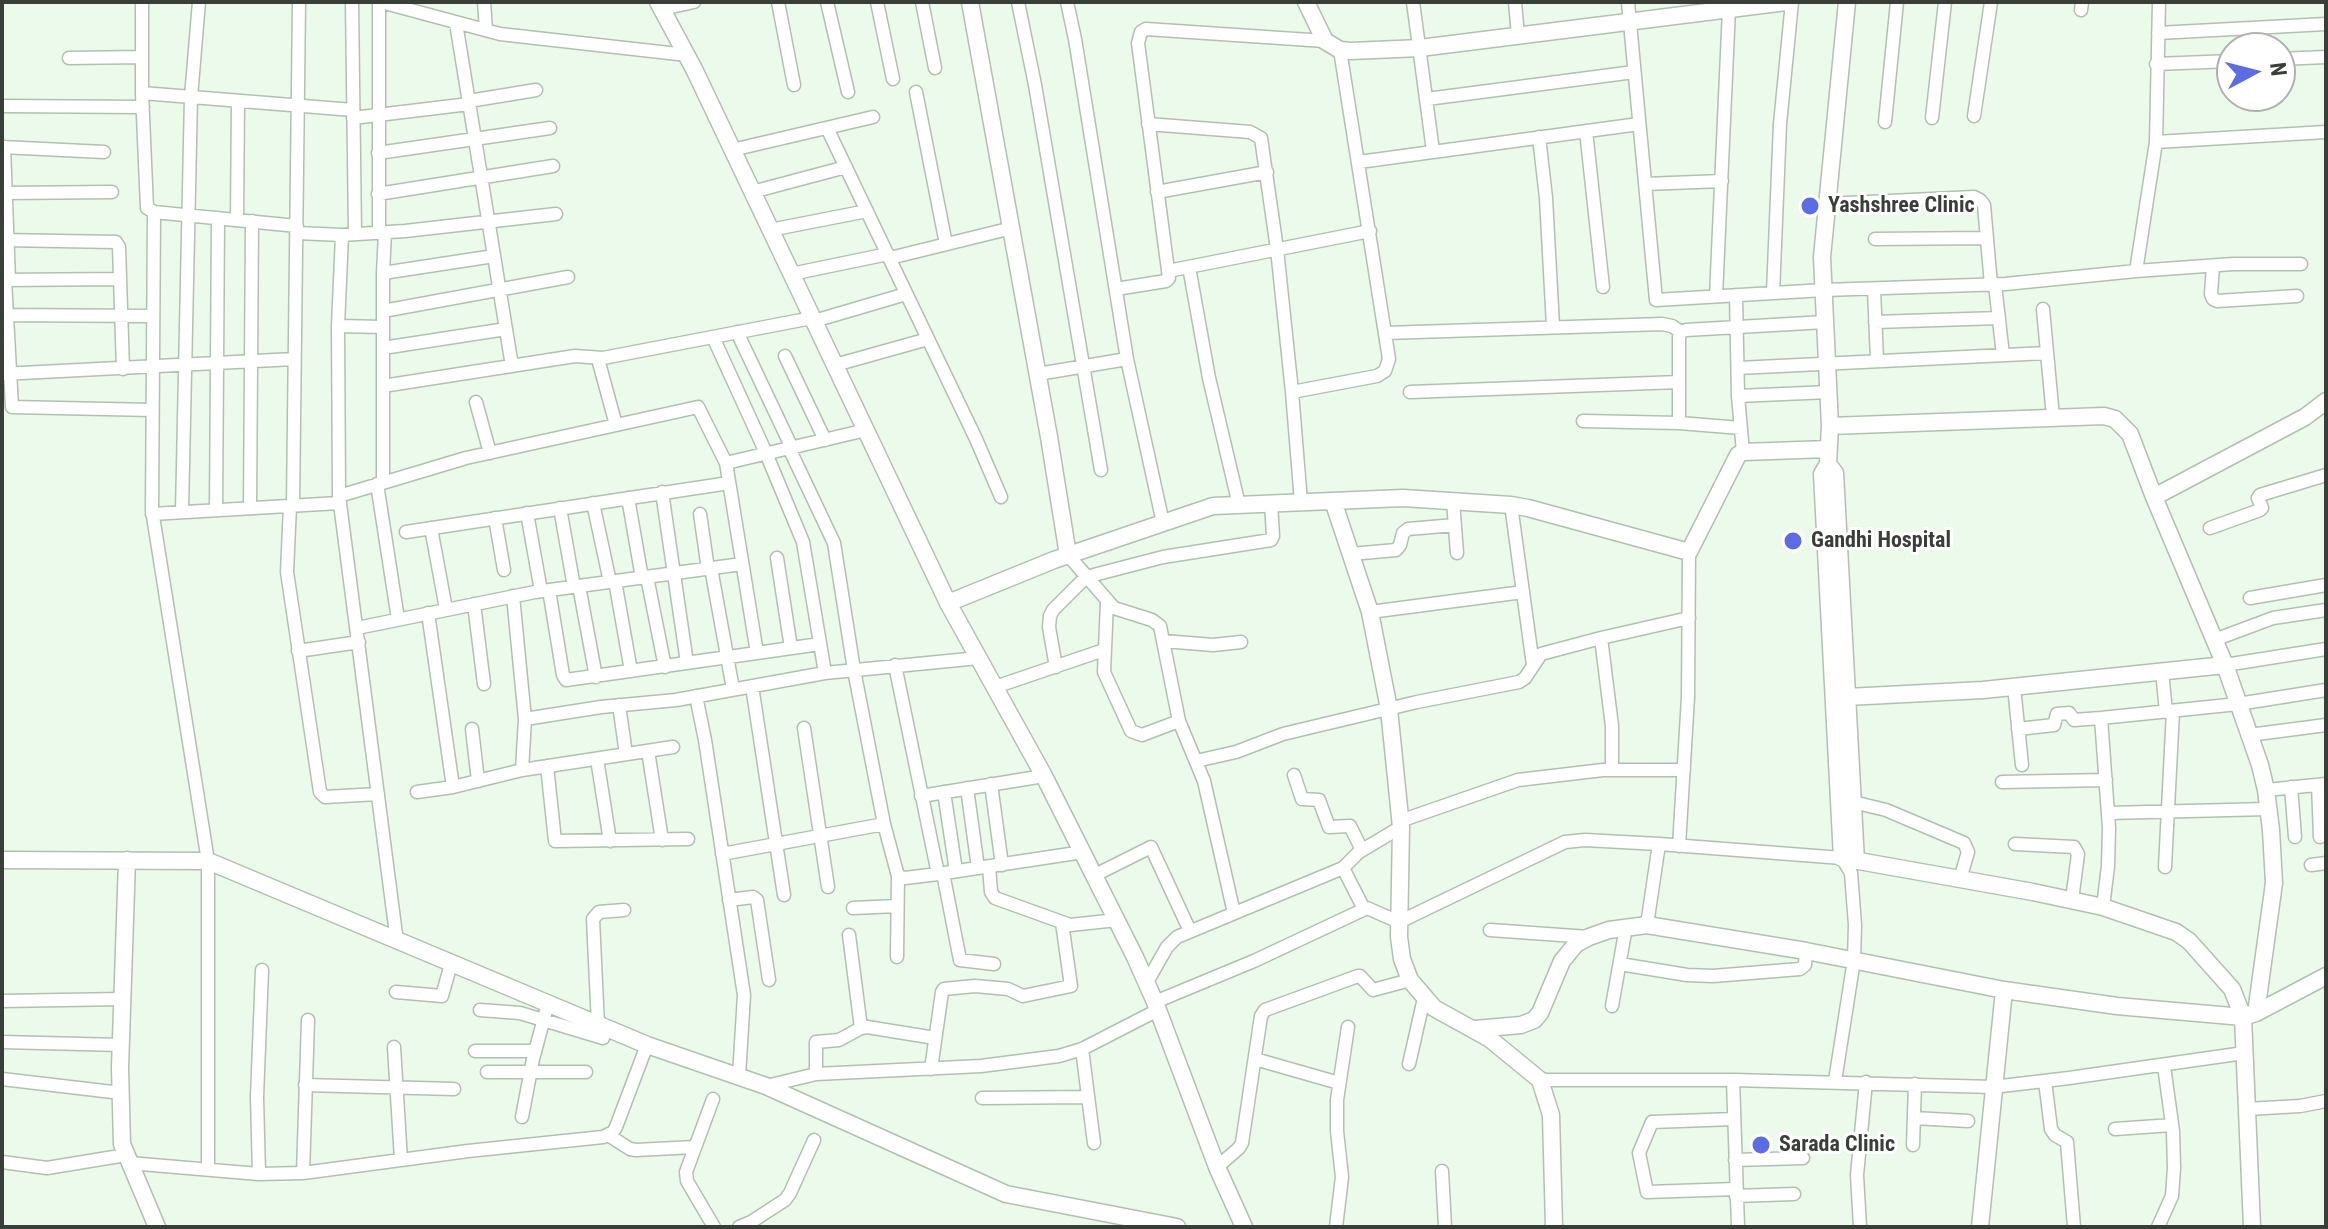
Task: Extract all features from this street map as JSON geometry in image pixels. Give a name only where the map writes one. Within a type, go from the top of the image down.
[{"type":"street","points":[[142,2],[146,203],[147,208],[154,212],[348,234],[556,214]]},
{"type":"street","points":[[182,512],[191,97],[199,2]]},
{"type":"street","points":[[299,2],[297,229],[287,572],[321,795],[378,794]]},
{"type":"street","points":[[352,2],[353,114],[348,234],[338,326],[339,499],[397,942]]},
{"type":"street","points":[[398,619],[380,484],[383,273],[378,194],[380,2],[500,34],[687,55]]},
{"type":"street","points":[[484,2],[486,30]]},
{"type":"street","points":[[694,2],[660,6],[687,55],[948,603],[1044,776],[1147,982],[1217,1167],[1244,1227]]},
{"type":"street","points":[[778,2],[794,85]]},
{"type":"street","points":[[827,2],[848,92]]},
{"type":"street","points":[[877,2],[893,79]]},
{"type":"street","points":[[922,2],[935,68]]},
{"type":"street","points":[[970,2],[1068,555],[1107,602],[1120,611],[1157,622],[1163,632],[1179,721],[1204,781],[1234,913]]},
{"type":"street","points":[[1018,2],[1101,470]]},
{"type":"street","points":[[1067,2],[1127,359],[1163,523]]},
{"type":"street","points":[[1292,392],[1377,376],[1388,365],[1359,162],[1333,46],[1306,2]]},
{"type":"street","points":[[1413,2],[1433,151]]},
{"type":"street","points":[[1515,2],[1518,36]]},
{"type":"street","points":[[1628,2],[1656,300],[1824,290],[1993,285],[2136,271],[2301,264]]},
{"type":"street","points":[[1116,289],[1169,278],[1138,43],[1141,32],[1146,29],[1333,46],[1351,51],[1420,48],[1629,22],[1689,8],[1786,2]]},
{"type":"street","points":[[1773,293],[1780,124],[1792,2]]},
{"type":"street","points":[[1835,1081],[1854,960],[1855,925],[1833,552],[1835,473],[1828,457],[1829,392],[1822,257],[1847,2]]},
{"type":"street","points":[[1885,122],[1897,2]]},
{"type":"street","points":[[1932,118],[1945,2]]},
{"type":"street","points":[[1974,116],[1991,2]]},
{"type":"street","points":[[2136,271],[2156,142],[2159,2]]},
{"type":"street","points":[[1716,296],[1736,6]]},
{"type":"street","points":[[456,23],[512,366]]},
{"type":"street","points":[[2158,33],[2326,24]]},
{"type":"street","points":[[69,58],[142,57]]},
{"type":"street","points":[[2296,58],[2326,57]]},
{"type":"street","points":[[2156,64],[2216,62]]},
{"type":"street","points":[[1427,99],[1634,72]]},
{"type":"street","points":[[2,106],[191,97],[378,116],[536,90]]},
{"type":"street","points":[[916,92],[946,244]]},
{"type":"street","points":[[237,220],[238,101]]},
{"type":"street","points":[[732,150],[873,117]]},
{"type":"street","points":[[1148,124],[1256,134],[1264,144],[1301,502]]},
{"type":"street","points":[[1359,162],[1639,124]]},
{"type":"street","points":[[378,153],[550,128]]},
{"type":"street","points":[[827,128],[1001,497]]},
{"type":"street","points":[[1586,131],[1603,287]]},
{"type":"street","points":[[2156,142],[2326,132]]},
{"type":"street","points":[[1539,137],[1546,198],[1553,326]]},
{"type":"street","points":[[104,152],[3,147],[6,374],[13,408],[152,410]]},
{"type":"street","points":[[378,194],[553,166]]},
{"type":"street","points":[[752,192],[846,167]]},
{"type":"street","points":[[1157,192],[1267,172]]},
{"type":"street","points":[[1645,184],[1722,181]]},
{"type":"street","points":[[3,189],[112,192]]},
{"type":"street","points":[[1827,204],[1974,197],[1980,200],[1984,205],[2003,355]]},
{"type":"street","points":[[770,230],[867,211]]},
{"type":"street","points":[[154,212],[152,514],[208,861],[208,1169]]},
{"type":"street","points":[[216,510],[218,218]]},
{"type":"street","points":[[250,508],[252,221]]},
{"type":"street","points":[[791,274],[1012,228]]},
{"type":"street","points":[[1168,271],[1370,231]]},
{"type":"street","points":[[1875,239],[1987,238]]},
{"type":"street","points":[[4,240],[114,241],[119,247],[123,369]]},
{"type":"street","points":[[383,273],[494,256]]},
{"type":"street","points":[[2213,266],[2211,294],[2217,301],[2297,296]]},
{"type":"street","points":[[1189,267],[1209,378],[1239,505]]},
{"type":"street","points":[[383,311],[568,277]]},
{"type":"street","points":[[5,280],[120,279]]},
{"type":"street","points":[[1874,289],[1877,360]]},
{"type":"street","points":[[383,386],[581,355],[598,359],[813,319],[906,294]]},
{"type":"street","points":[[1736,295],[1738,396],[1743,452]]},
{"type":"street","points":[[2043,309],[2053,417]]},
{"type":"street","points":[[4,315],[153,316]]},
{"type":"street","points":[[1875,322],[1999,318]]},
{"type":"street","points":[[1681,332],[1825,322]]},
{"type":"street","points":[[1385,333],[1662,324],[1681,332]]},
{"type":"street","points":[[338,326],[383,327]]},
{"type":"street","points":[[383,348],[506,329]]},
{"type":"street","points":[[737,332],[834,543],[854,670],[884,824],[898,876],[897,957]]},
{"type":"street","points":[[1679,423],[1681,332]]},
{"type":"street","points":[[713,337],[803,542],[825,673]]},
{"type":"street","points":[[835,365],[928,339]]},
{"type":"street","points":[[1738,368],[2047,353]]},
{"type":"street","points":[[785,356],[825,440]]},
{"type":"street","points":[[6,374],[294,359]]},
{"type":"street","points":[[598,359],[616,425]]},
{"type":"street","points":[[1038,374],[1127,359]]},
{"type":"street","points":[[1410,392],[1679,382]]},
{"type":"street","points":[[1738,396],[1829,392]]},
{"type":"street","points":[[2154,497],[2305,417],[2326,401]]},
{"type":"street","points":[[476,402],[490,453]]},
{"type":"street","points":[[152,514],[291,506],[339,499],[380,484],[490,453],[698,407],[726,463],[757,653]]},
{"type":"street","points":[[1830,426],[2104,416],[2115,419],[2130,434],[2225,665],[2266,790],[2274,883],[2244,1053],[2252,1227]]},
{"type":"street","points":[[1583,421],[1741,428]]},
{"type":"street","points":[[726,463],[866,430]]},
{"type":"street","points":[[1679,846],[1688,697],[1689,552],[1738,455],[1743,452],[1828,457]]},
{"type":"street","points":[[2210,528],[2260,510],[2260,495],[2326,475]]},
{"type":"street","points":[[406,532],[729,483]]},
{"type":"street","points":[[662,492],[687,663]]},
{"type":"street","points":[[628,498],[665,667]]},
{"type":"street","points":[[948,603],[1068,555],[1213,506],[1403,498],[1511,505],[1689,552]]},
{"type":"street","points":[[1333,501],[1370,612],[1389,709],[1400,824],[1399,950],[1410,980],[1434,1008],[1475,1029],[1540,1080],[1551,1115],[1554,1227]]},
{"type":"street","points":[[1453,501],[1457,553]]},
{"type":"street","points":[[593,503],[631,671]]},
{"type":"street","points":[[1056,667],[1050,616],[1086,577],[1163,557],[1271,540],[1271,503]]},
{"type":"street","points":[[1511,505],[1533,665]]},
{"type":"street","points":[[560,508],[596,677]]},
{"type":"street","points":[[527,513],[564,678],[596,677],[820,644]]},
{"type":"street","points":[[700,514],[733,689]]},
{"type":"street","points":[[495,518],[504,570]]},
{"type":"street","points":[[1351,554],[1396,550],[1408,529],[1455,525]]},
{"type":"street","points":[[431,528],[446,609]]},
{"type":"street","points":[[1833,552],[1853,802],[1850,864]]},
{"type":"street","points":[[777,558],[791,648]]},
{"type":"street","points":[[357,628],[545,590],[742,564]]},
{"type":"street","points":[[2250,598],[2326,585]]},
{"type":"street","points":[[1370,612],[1523,592]]},
{"type":"street","points":[[513,596],[525,719],[522,770]]},
{"type":"street","points":[[1107,602],[1104,672],[1131,731],[1142,735],[1179,721]]},
{"type":"street","points":[[474,604],[484,684]]},
{"type":"street","points":[[2214,640],[2273,618],[2326,610]]},
{"type":"street","points":[[428,613],[453,787]]},
{"type":"street","points":[[1196,761],[1236,752],[1283,734],[1519,682],[1541,654],[1689,618]]},
{"type":"street","points":[[1601,638],[1612,726],[1612,770]]},
{"type":"street","points":[[1164,641],[1213,645],[1241,642]]},
{"type":"street","points":[[298,651],[359,642]]},
{"type":"street","points":[[1847,697],[2014,687],[2225,665],[2326,649]]},
{"type":"street","points":[[995,687],[1104,650]]},
{"type":"street","points":[[525,719],[696,696],[825,673],[979,658]]},
{"type":"street","points":[[895,665],[921,796],[946,873]]},
{"type":"street","points":[[2162,671],[2170,711],[2165,867]]},
{"type":"street","points":[[752,686],[784,895]]},
{"type":"street","points":[[2014,687],[2022,765]]},
{"type":"street","points":[[2018,729],[2054,725],[2057,714],[2069,713],[2076,720],[2101,718],[2238,704],[2326,690]]},
{"type":"street","points":[[696,696],[744,1007],[739,1076]]},
{"type":"street","points":[[619,705],[626,754]]},
{"type":"street","points":[[2101,718],[2108,813],[2108,866],[2103,907]]},
{"type":"street","points":[[2249,735],[2326,725]]},
{"type":"street","points":[[804,728],[828,887]]},
{"type":"street","points":[[472,729],[478,781]]},
{"type":"street","points":[[417,792],[453,787],[522,770],[673,747]]},
{"type":"street","points":[[648,751],[662,840]]},
{"type":"street","points":[[597,759],[610,841]]},
{"type":"street","points":[[547,766],[555,841],[688,839]]},
{"type":"street","points":[[1147,982],[1172,941],[1343,868],[1362,850],[1400,824],[1518,780],[1576,771],[1684,770]]},
{"type":"street","points":[[1294,775],[1302,799],[1319,800],[1329,827],[1352,827],[1362,850]]},
{"type":"street","points":[[921,796],[1044,776]]},
{"type":"street","points":[[2002,782],[2106,780]]},
{"type":"street","points":[[991,784],[989,866],[991,892],[995,898],[1062,923],[1078,925],[1117,920]]},
{"type":"street","points":[[2266,790],[2322,784],[2320,837]]},
{"type":"street","points":[[2291,787],[2295,837]]},
{"type":"street","points":[[967,788],[989,866]]},
{"type":"street","points":[[944,792],[946,873],[960,960],[994,964]]},
{"type":"street","points":[[1853,802],[1886,810],[1964,843],[1968,852],[1960,879]]},
{"type":"street","points":[[2108,813],[2268,809]]},
{"type":"street","points":[[722,854],[884,824]]},
{"type":"street","points":[[1399,922],[1565,842],[1585,840],[1659,844],[1850,864],[1960,879],[2072,900],[2103,907],[2176,932],[2189,941],[2232,989],[2249,1015]]},
{"type":"street","points":[[1647,925],[1659,844]]},
{"type":"street","points":[[2015,844],[2074,847],[2078,854],[2072,900]]},
{"type":"street","points":[[1095,875],[1151,847],[1190,931]]},
{"type":"street","points":[[898,876],[905,878],[946,873],[1083,852]]},
{"type":"street","points":[[2,860],[208,861],[451,964],[546,1012],[766,1086],[1006,1194],[1123,1222],[1169,1225]]},
{"type":"street","points":[[127,860],[121,1045],[122,1144],[157,1227]]},
{"type":"street","points":[[2311,865],[2326,863]]},
{"type":"street","points":[[1343,868],[1364,909]]},
{"type":"street","points":[[729,900],[753,897],[757,900],[769,980]]},
{"type":"street","points":[[853,908],[897,906]]},
{"type":"street","points":[[766,1086],[816,1074],[981,1066],[1059,1056],[1082,1049],[1156,1006],[1364,909],[1370,908],[1399,922]]},
{"type":"street","points":[[601,1032],[593,919],[599,912],[624,910]]},
{"type":"street","points":[[931,1069],[944,989],[975,986],[1008,989],[1023,996],[1071,986],[1062,923]]},
{"type":"street","points":[[1475,1029],[1521,1025],[1534,1020],[1568,951],[1589,937],[1647,925],[1806,951],[2004,990],[2117,1006],[2249,1015],[2326,976]]},
{"type":"street","points":[[1612,1006],[1626,927]]},
{"type":"street","points":[[1490,930],[1589,937]]},
{"type":"street","points":[[849,935],[861,1028]]},
{"type":"street","points":[[1620,964],[1713,976],[1800,969],[1805,965],[1806,951]]},
{"type":"street","points":[[396,992],[442,996],[451,964]]},
{"type":"street","points":[[259,1174],[257,1097],[262,970]]},
{"type":"street","points":[[1217,1167],[1242,1143],[1261,1016],[1267,1008],[1358,976],[1373,990],[1410,980]]},
{"type":"street","points":[[1980,1227],[2004,990]]},
{"type":"street","points":[[1409,1064],[1424,998]]},
{"type":"street","points":[[2,1001],[123,999]]},
{"type":"street","points":[[480,1010],[546,1012]]},
{"type":"street","points":[[522,1117],[546,1012]]},
{"type":"street","points":[[303,1173],[308,1020]]},
{"type":"street","points":[[1336,1227],[1342,1177],[1336,1114],[1348,1027]]},
{"type":"street","points":[[816,1074],[816,1042],[839,1040],[861,1028],[935,1038]]},
{"type":"street","points":[[2,1042],[121,1045]]},
{"type":"street","points":[[2,1162],[47,1168],[128,1159],[259,1174],[303,1173],[608,1135],[616,1127],[647,1045]]},
{"type":"street","points":[[394,1047],[401,1160]]},
{"type":"street","points":[[1082,1049],[1094,1143]]},
{"type":"street","points":[[475,1051],[535,1051]]},
{"type":"street","points":[[1540,1080],[1835,1081],[1993,1087],[2244,1053]]},
{"type":"street","points":[[1255,1059],[1339,1083]]},
{"type":"street","points":[[2158,1227],[2172,1196],[2175,1149],[2164,1066]]},
{"type":"street","points":[[487,1072],[586,1072]]},
{"type":"street","points":[[2,1079],[121,1093]]},
{"type":"street","points":[[1733,1080],[1738,1227]]},
{"type":"street","points":[[2045,1081],[2051,1129],[2067,1142],[2074,1227]]},
{"type":"street","points":[[1860,1227],[1857,1175],[1866,1082]]},
{"type":"street","points":[[1913,1145],[1915,1084]]},
{"type":"street","points":[[305,1085],[454,1089]]},
{"type":"street","points":[[982,1098],[1088,1097]]},
{"type":"street","points":[[713,1099],[686,1172],[687,1181],[714,1227]]},
{"type":"street","points":[[2247,1109],[2326,1101]]},
{"type":"street","points":[[1914,1118],[1968,1121]]},
{"type":"street","points":[[1734,1119],[1652,1122],[1639,1153],[1647,1192],[1794,1194]]},
{"type":"street","points":[[2115,1129],[2172,1125]]},
{"type":"street","points":[[608,1135],[636,1150],[694,1147]]},
{"type":"street","points":[[739,1227],[785,1200],[814,1140]]},
{"type":"street","points":[[1735,1160],[1803,1158]]},
{"type":"street","points":[[1442,1171],[1445,1227]]},
{"type":"place","name":"Yashshree Clinic","points":[[1810,206]]},
{"type":"place","name":"Gandhi Hospital","points":[[1793,541]]},
{"type":"place","name":"Sarada Clinic","points":[[1761,1145]]}]
